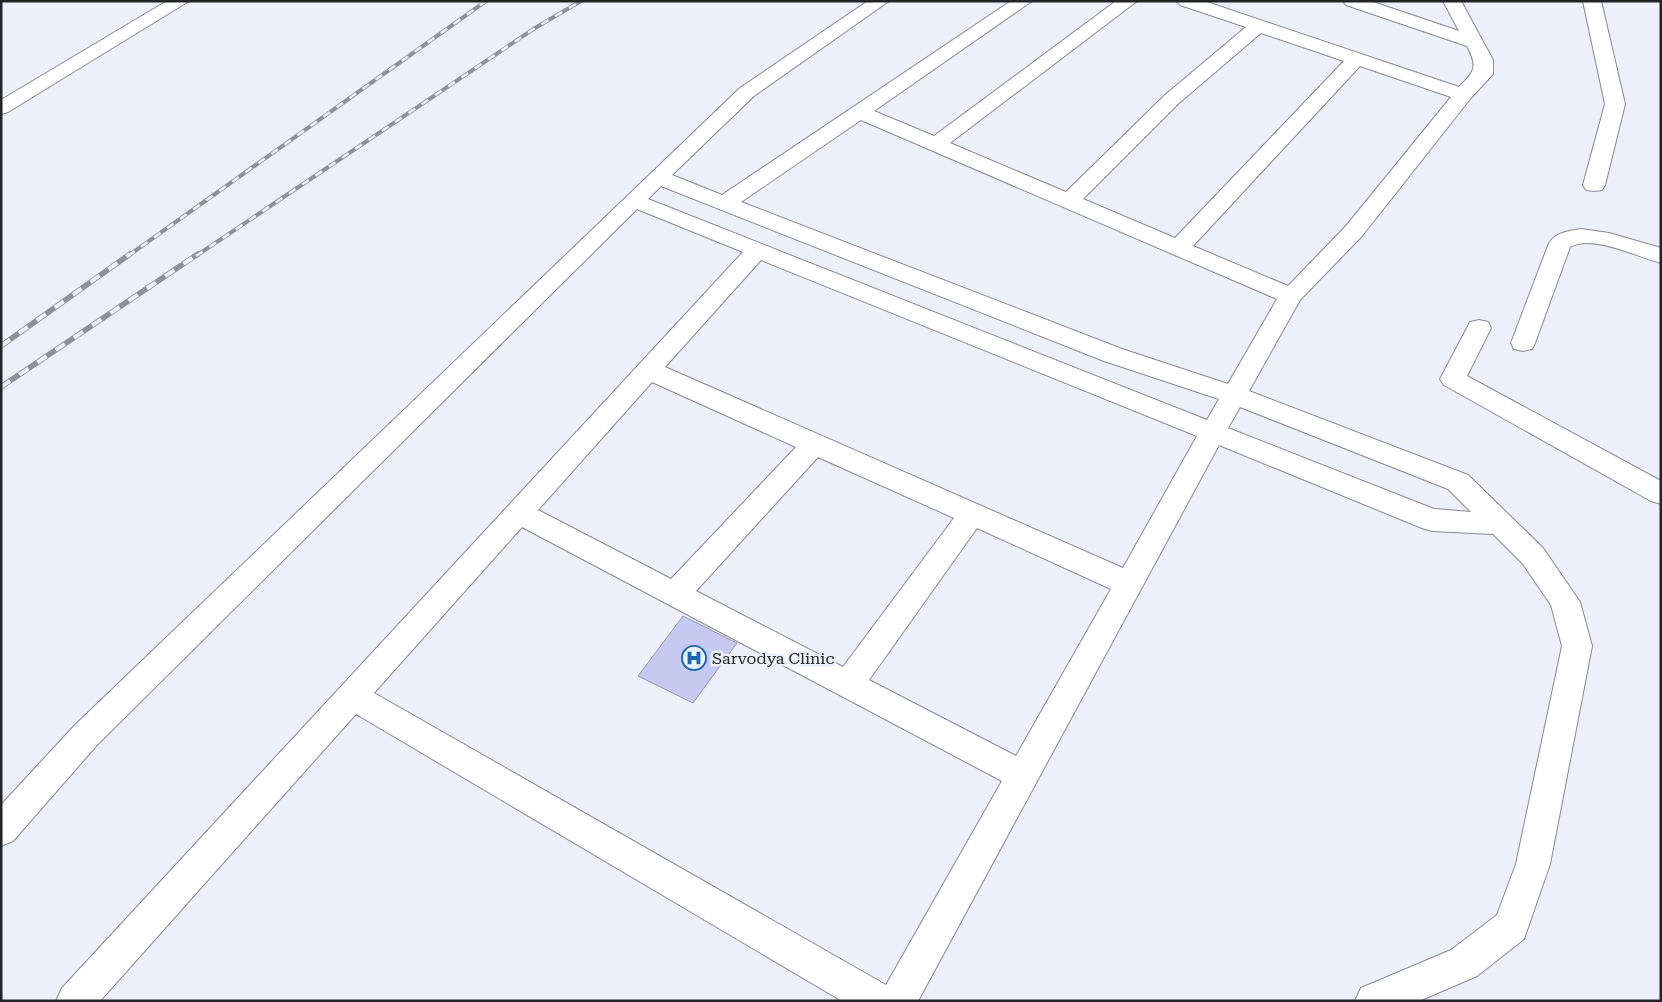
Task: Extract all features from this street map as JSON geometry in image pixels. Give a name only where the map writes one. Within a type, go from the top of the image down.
[{"type":"street","points":[[1,108],[180,1]]},
{"type":"street","points":[[1,830],[86,735],[633,200],[747,92],[880,1]]},
{"type":"street","points":[[724,204],[1022,1]]},
{"type":"street","points":[[935,144],[1128,1]]},
{"type":"street","points":[[1186,1],[1463,95]]},
{"type":"street","points":[[1352,1],[1476,43]]},
{"type":"street","points":[[898,1001],[1213,432],[1292,296],[1354,231],[1463,95],[1483,74],[1484,60],[1452,1]]},
{"type":"street","points":[[1592,1],[1615,104],[1594,185]]},
{"type":"street","points":[[1069,201],[1172,99],[1258,26]]},
{"type":"street","points":[[1178,248],[1356,59]]},
{"type":"street","points":[[859,112],[1292,296]]},
{"type":"street","points":[[657,177],[1113,355],[1234,395],[1458,482],[1534,556],[1565,602],[1577,646],[1533,864],[1511,927],[1464,963],[1374,1001]]},
{"type":"street","points":[[633,200],[1432,520],[1502,524]]},
{"type":"street","points":[[1523,343],[1560,243],[1567,236],[1579,234],[1596,237],[1661,256]]},
{"type":"street","points":[[75,1001],[758,250]]},
{"type":"street","points":[[1479,328],[1453,379],[1661,494]]},
{"type":"street","points":[[648,370],[1129,584]]},
{"type":"street","points":[[675,594],[814,444]]},
{"type":"street","points":[[519,513],[1023,776]]},
{"type":"street","points":[[848,685],[972,514]]},
{"type":"street","points":[[352,696],[878,1001]]},
{"type":"building","points":[[683,616],[737,643],[693,703],[638,676]]},
{"type":"railway","points":[[128,256],[486,1]]},
{"type":"railway","points":[[196,256],[535,28],[581,1]]},
{"type":"railway","points":[[1,346],[130,254]]},
{"type":"railway","points":[[1,387],[198,254]]},
{"type":"place","name":"Sarvodya Clinic","points":[[694,658]]}]
